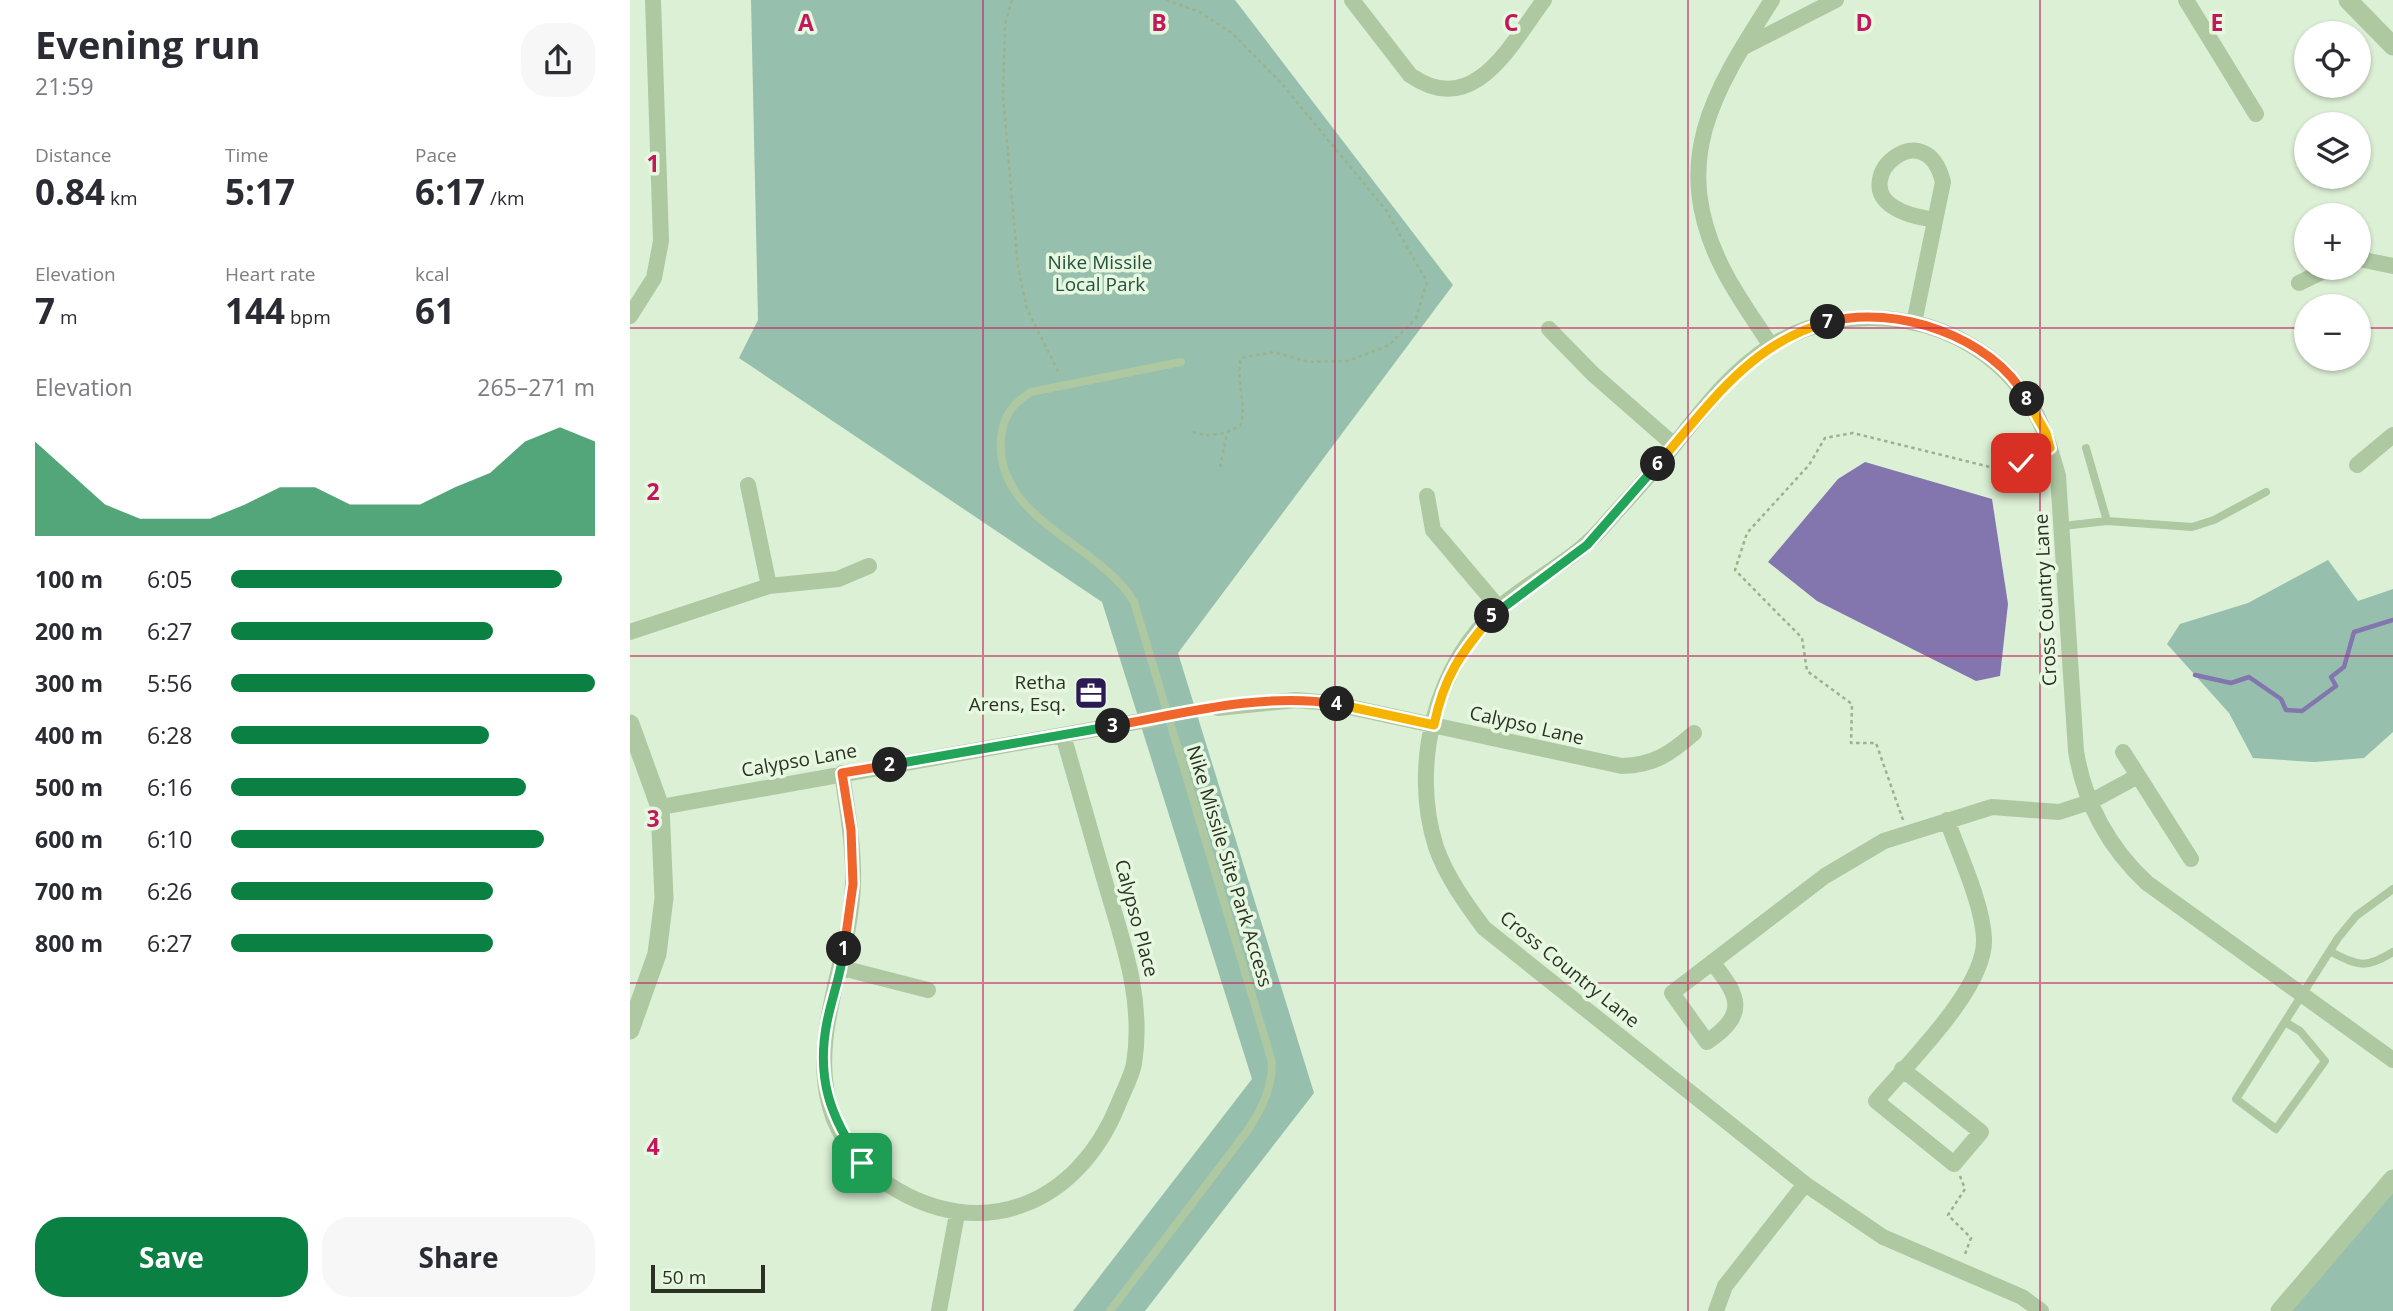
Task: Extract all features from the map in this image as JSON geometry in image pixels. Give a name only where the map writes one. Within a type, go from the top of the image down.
[{"type":"street","points":[[630,316],[654,278],[661,241],[653,0]]},
{"type":"street","points":[[1352,0],[1410,75],[1422,83],[1449,90],[1474,83],[1489,73],[1544,0]]},
{"type":"street","points":[[1771,346],[1724,271],[1710,241],[1701,205],[1698,171],[1706,124],[1715,97],[1741,48],[1772,0]]},
{"type":"street","points":[[1741,48],[1836,0]]},
{"type":"street","points":[[2186,0],[2256,114]]},
{"type":"street","points":[[2348,0],[2393,47]]},
{"type":"street","points":[[1914,323],[1943,182],[1939,166],[1930,155],[1914,150],[1898,154],[1886,164],[1879,179],[1881,193],[1889,204],[1903,212],[1934,220]]},
{"type":"street","points":[[2371,261],[2393,266]]},
{"type":"street","points":[[2299,283],[2305,280]]},
{"type":"street","name":"Cross Country Lane","points":[[2040,1311],[2022,1297],[1883,1237],[1805,1184],[1484,928],[1461,898],[1436,848],[1426,798],[1426,773],[1441,691],[1458,657],[1499,608],[1587,545],[1733,376],[1771,346],[1811,327],[1842,318],[1880,317],[1914,323],[1949,333],[1993,361],[2024,394],[2046,433],[2058,476],[2074,738],[2079,773],[2090,802],[2114,846],[2147,883],[2393,1060]]},
{"type":"street","points":[[1549,330],[1593,374],[1674,445]]},
{"type":"street","points":[[2357,465],[2393,435]]},
{"type":"street","points":[[748,485],[769,586]]},
{"type":"street","points":[[1427,496],[1433,530],[1499,608]]},
{"type":"street","points":[[630,632],[769,586],[838,579],[869,566]]},
{"type":"street","name":"Calypso Lane","points":[[1217,708],[1296,700],[1364,708],[1622,766],[1653,763],[1666,758],[1693,733]]},
{"type":"street","name":"Calypso Lane","points":[[660,807],[1160,717]]},
{"type":"street","points":[[630,724],[660,807],[663,909],[657,954],[630,1030]]},
{"type":"street","name":"Calypso Place","points":[[842,773],[851,830],[853,884],[842,968],[827,1023],[822,1064],[830,1109],[841,1133],[862,1163],[881,1180],[907,1197],[957,1214],[998,1213],[1017,1209],[1060,1187],[1087,1158],[1110,1124],[1133,1068],[1138,1027],[1135,982],[1063,735]]},
{"type":"street","points":[[2123,752],[2191,859]]},
{"type":"street","points":[[1712,962],[1731,986],[1737,1001],[1735,1015],[1724,1030],[1707,1042],[1672,993],[1712,962],[1825,876],[1884,841],[1947,820],[1992,807],[2059,812],[2090,802],[2138,776]]},
{"type":"street","points":[[1902,1069],[1981,1132],[1954,1164],[1876,1101],[1902,1069],[1959,1003],[1983,959],[1984,938],[1980,918],[1947,820]]},
{"type":"street","points":[[842,968],[928,990]]},
{"type":"street","points":[[2280,1311],[2393,1179]]},
{"type":"street","points":[[1716,1311],[1725,1286],[1805,1184]]},
{"type":"street","points":[[939,1311],[957,1214]]},
{"type":"lane","name":"Nike Missile Site Park Access","points":[[1110,1311],[1248,1130],[1264,1104],[1272,1081],[1268,1046],[1160,717],[1128,593],[1093,557],[1024,504],[1008,481],[1001,444],[1002,430],[1011,406],[1031,392],[1181,362]]},
{"type":"lane","points":[[2087,448],[2107,521]]},
{"type":"lane","points":[[2063,526],[2107,521],[2192,527],[2214,520],[2266,492]]},
{"type":"lane","points":[[2285,1022],[2300,1031],[2325,1060],[2276,1129],[2236,1099],[2303,993],[2356,916],[2393,889]]},
{"type":"lane","points":[[2331,951],[2352,963],[2372,965],[2393,952]]},
{"type":"path","points":[[1012,0],[1005,24],[1003,96],[1018,267],[1027,309],[1065,385]]},
{"type":"path","points":[[1166,0],[1198,11],[1231,33],[1282,84],[1386,210],[1427,282],[1416,318],[1389,345],[1348,361],[1309,362],[1274,352],[1241,358],[1237,375],[1244,415],[1240,426],[1227,433],[1203,436],[1193,432]]},
{"type":"path","points":[[1220,467],[1227,433]]},
{"type":"path","points":[[1907,833],[1876,743],[1850,743],[1852,704],[1807,671],[1802,638],[1735,570],[1747,533],[1810,465],[1825,439],[1853,433],[1994,468],[2021,463],[2050,448]]},
{"type":"path","points":[[1160,717],[1217,708]]},
{"type":"path","points":[[1954,1164],[1965,1189],[1948,1215],[1971,1238],[1959,1270]]},
{"type":"green space","name":"Nike Missile Local Park","points":[[751,0],[1235,0],[1453,285],[1178,653],[1314,1093],[1145,1311],[1073,1311],[1252,1079],[1102,602],[739,358],[758,320]]},
{"type":"green space","points":[[2328,560],[2358,601],[2393,589],[2393,732],[2364,758],[2314,762],[2253,758],[2229,713],[2167,644],[2180,624],[2248,603]]},
{"type":"green space","points":[[2393,1184],[2393,1311],[2285,1311]]},
{"type":"shaded area","points":[[1865,462],[1992,499],[2008,604],[2000,676],[1976,681],[1817,601],[1768,562],[1838,479]]},
{"type":"waterway","points":[[2195,675],[2231,683],[2249,677],[2281,699],[2286,710],[2302,711],[2336,686],[2331,677],[2344,667],[2354,632],[2393,620]]},
{"type":"place","name":"Retha Arens, Esq.","points":[[1091,693]]},
{"type":"route","points":[[862,1163],[841,1133],[830,1109],[822,1064],[827,1023],[842,968],[853,884],[851,830],[842,773],[1020,743],[1167,714],[1296,700],[1364,708],[1434,725],[1441,691],[1458,657],[1499,608],[1587,545],[1733,376],[1771,346],[1811,327],[1842,318],[1880,317],[1914,323],[1949,333],[1993,361],[2024,394],[2046,433],[2050,448],[2021,463]]}]
